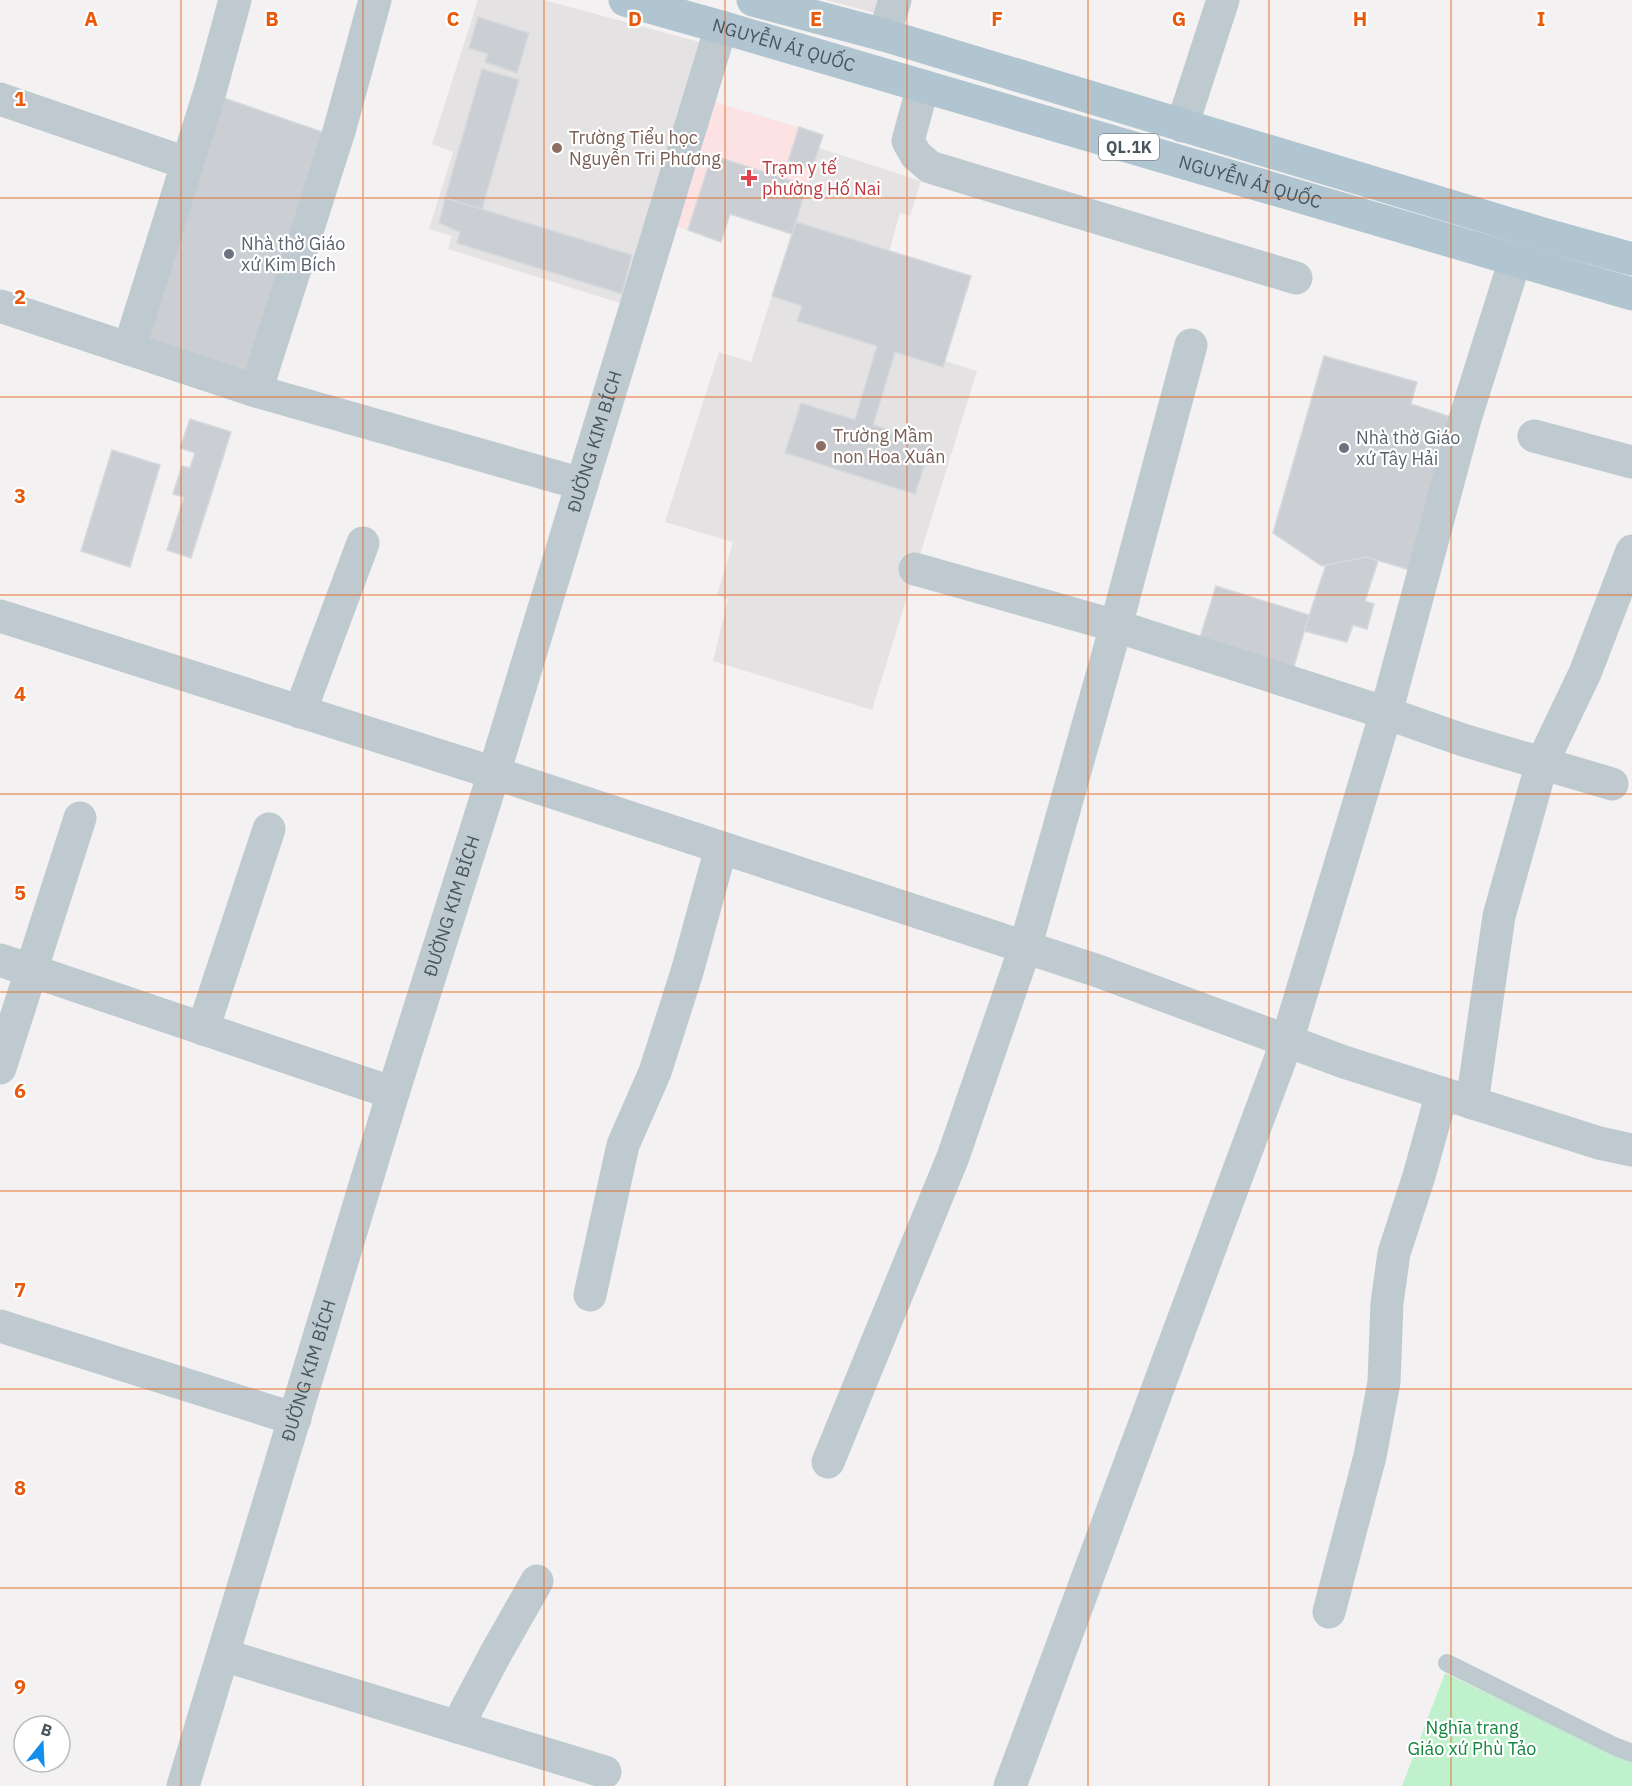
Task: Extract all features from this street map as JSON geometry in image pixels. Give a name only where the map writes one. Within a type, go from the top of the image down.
[{"type":"main road","name":"NGUYỄN ÁI QUỐC","points":[[625,0],[726,13],[923,86],[1632,294]]},
{"type":"main road","name":"NGUYỄN ÁI QUỐC","points":[[753,0],[884,35],[1532,231],[1632,259]]},
{"type":"street","points":[[129,349],[211,88],[235,0]]},
{"type":"street","points":[[256,391],[340,128],[375,0]]},
{"type":"street","points":[[884,35],[895,0]]},
{"type":"street","points":[[1182,126],[1223,0]]},
{"type":"street","name":"ĐƯỜNG KIM BÍCH","points":[[183,1786],[393,1093],[494,773],[726,13]]},
{"type":"street","points":[[923,86],[908,141],[916,155],[930,167],[1296,278]]},
{"type":"street","points":[[0,99],[186,163]]},
{"type":"street","points":[[1010,1786],[1287,1041],[1386,713],[1466,419],[1515,260]]},
{"type":"street","points":[[0,306],[256,391],[582,484]]},
{"type":"street","points":[[828,1462],[952,1157],[1025,948],[1116,627],[1191,345]]},
{"type":"street","points":[[1534,436],[1632,462]]},
{"type":"street","points":[[300,712],[363,543]]},
{"type":"street","points":[[1329,1612],[1370,1456],[1384,1382],[1387,1303],[1394,1252],[1419,1176],[1457,1098],[1500,916],[1542,763],[1585,673],[1632,551]]},
{"type":"street","points":[[915,569],[1116,627],[1386,713],[1463,741],[1612,784]]},
{"type":"street","points":[[0,616],[494,773],[1098,971],[1344,1062],[1599,1143],[1632,1150]]},
{"type":"street","points":[[0,1068],[80,818]]},
{"type":"street","points":[[203,1029],[269,829]]},
{"type":"street","points":[[590,1295],[623,1145],[655,1072],[687,972],[721,848]]},
{"type":"street","points":[[0,960],[393,1093]]},
{"type":"street","points":[[0,1326],[295,1419]]},
{"type":"street","points":[[457,1727],[537,1581]]},
{"type":"street","points":[[223,1655],[605,1773]]},
{"type":"lane","points":[[1447,1663],[1632,1753]]},
{"type":"shaded area","name":"Trường Tiểu học Nguyễn Tri Phương","points":[[478,0],[544,0],[703,43],[623,304],[448,249],[452,236],[429,229],[453,152],[432,144]]},
{"type":"shaded area","points":[[826,0],[884,0],[879,14]]},
{"type":"shaded area","name":"Trạm y tế phường Hố Nai","points":[[712,101],[823,135],[792,234],[730,214],[688,230],[674,225]]},
{"type":"shaded area","name":"Trường Mầm non Hoa Xuân","points":[[819,148],[921,181],[910,216],[900,213],[889,252],[971,276],[945,361],[977,371],[872,710],[713,661],[728,599],[717,595],[733,542],[665,522],[719,352],[751,362]]},
{"type":"green space","name":"Nghĩa trang Giáo xứ Phù Tảo","points":[[1445,1673],[1632,1761],[1632,1786],[1402,1786]]},
{"type":"building","points":[[478,17],[529,33],[517,73],[485,62],[488,54],[469,48]]},
{"type":"building","points":[[482,69],[519,80],[482,209],[445,198]]},
{"type":"building","points":[[221,97],[325,133],[249,376],[145,342]]},
{"type":"building","points":[[799,127],[823,135],[812,169],[788,162]]},
{"type":"building","points":[[712,155],[807,186],[792,234],[730,214],[721,242],[688,230]]},
{"type":"building","points":[[445,198],[632,255],[622,294],[457,243],[460,232],[439,223]]},
{"type":"building","points":[[796,222],[971,276],[943,367],[895,352],[873,425],[932,442],[915,494],[785,453],[801,403],[855,420],[877,346],[797,321],[802,306],[772,296]]},
{"type":"building","points":[[1324,356],[1417,382],[1411,404],[1454,418],[1410,570],[1367,557],[1322,566],[1273,533]]},
{"type":"building","points":[[190,419],[231,432],[191,558],[167,550],[184,497],[173,494],[182,466],[190,468],[195,453],[180,448]]},
{"type":"building","points":[[112,450],[160,465],[130,567],[81,551]]},
{"type":"building","points":[[1367,557],[1378,561],[1365,601],[1374,604],[1367,629],[1353,625],[1347,642],[1304,631],[1326,565]]},
{"type":"building","points":[[1216,586],[1309,615],[1293,670],[1199,641]]},
{"type":"place","name":"Trường Tiểu học Nguyễn Tri Phương","points":[[557,148]]},
{"type":"place","name":"Trạm y tế phường Hố Nai","points":[[749,178]]},
{"type":"place","name":"Nhà thờ Giáo xứ Kim Bích","points":[[229,254]]},
{"type":"place","name":"Trường Mầm non Hoa Xuân","points":[[821,446]]},
{"type":"place","name":"Nhà thờ Giáo xứ Tây Hải","points":[[1344,448]]}]
